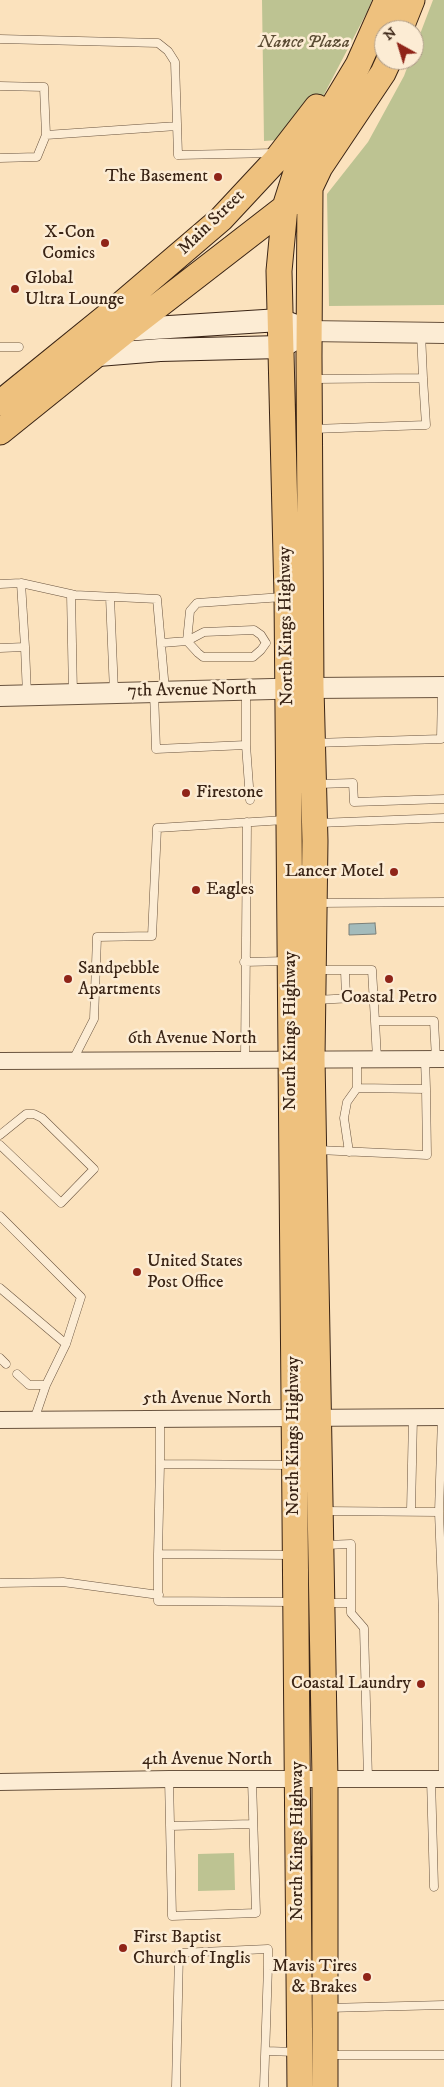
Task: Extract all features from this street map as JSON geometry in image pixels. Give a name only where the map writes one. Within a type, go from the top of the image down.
[{"type":"main road","name":"Main Street","points":[[0,432],[221,219],[282,152],[318,106],[372,0]]},
{"type":"main road","name":"North Kings Highway","points":[[300,2087],[294,1419],[302,903],[314,823],[312,743],[300,689],[277,644],[287,596],[279,271],[285,207],[299,163],[358,65],[387,0]]},
{"type":"main road","points":[[404,20],[412,0]]},
{"type":"main road","name":"North Kings Highway","points":[[302,903],[289,820],[300,689],[309,429],[310,188],[320,168],[385,70]]},
{"type":"main road","name":"Main Street","points":[[0,403],[91,345],[128,329],[310,188]]},
{"type":"main road","points":[[128,329],[280,320],[309,331]]},
{"type":"main road","points":[[91,345],[160,350],[281,347],[309,331]]},
{"type":"main road","name":"North Kings Highway","points":[[302,965],[313,1000],[301,1058],[313,1150],[325,1779],[325,2087]]},
{"type":"street","points":[[309,331],[444,333]]},
{"type":"street","name":"7th Avenue North","points":[[0,696],[443,687]]},
{"type":"street","name":"6th Avenue North","points":[[0,1060],[435,1059]]},
{"type":"street","name":"5th Avenue North","points":[[0,1420],[443,1417]]},
{"type":"street","name":"4th Avenue North","points":[[0,1782],[169,1779],[439,1779]]},
{"type":"lane","points":[[0,39],[158,43],[168,51],[175,62],[178,155],[282,152]]},
{"type":"lane","points":[[0,86],[44,86],[46,135],[36,157],[0,158]]},
{"type":"lane","points":[[46,135],[177,126]]},
{"type":"lane","points":[[309,429],[426,425],[421,333]]},
{"type":"lane","points":[[0,347],[19,347]]},
{"type":"lane","points":[[309,380],[423,378]]},
{"type":"lane","points":[[0,584],[21,583],[71,594],[157,599],[162,643],[156,749],[246,745]]},
{"type":"lane","points":[[21,583],[26,695]]},
{"type":"lane","points":[[71,594],[73,694]]},
{"type":"lane","points":[[277,644],[261,650],[253,656],[203,657],[187,641],[188,617],[193,606],[197,603],[287,596]]},
{"type":"lane","points":[[110,597],[114,693]]},
{"type":"lane","points":[[162,643],[187,641],[204,632],[254,630],[277,644]]},
{"type":"lane","points":[[0,648],[25,647]]},
{"type":"lane","points":[[312,743],[442,740],[443,687]]},
{"type":"lane","points":[[246,690],[246,745],[250,800]]},
{"type":"lane","points":[[313,784],[353,783],[354,802],[444,800]]},
{"type":"lane","points":[[314,823],[444,818]]},
{"type":"lane","points":[[73,1060],[94,1019],[97,937],[152,936],[157,828],[289,820]]},
{"type":"lane","points":[[245,1059],[244,962],[247,822]]},
{"type":"lane","points":[[302,903],[444,902]]},
{"type":"lane","points":[[244,962],[302,965],[360,972],[372,970],[377,1059]]},
{"type":"lane","points":[[345,970],[346,998]]},
{"type":"lane","points":[[313,1000],[362,995],[373,997]]},
{"type":"lane","points":[[313,1150],[427,1155],[426,1089],[435,1059],[434,1021],[375,1021]]},
{"type":"lane","points":[[349,1152],[344,1118],[348,1102],[357,1088],[357,1059]]},
{"type":"lane","points":[[357,1088],[426,1089]]},
{"type":"lane","points":[[0,1136],[26,1114],[34,1114],[42,1118],[94,1169],[62,1203],[0,1145]]},
{"type":"lane","points":[[0,1216],[81,1297],[66,1344],[46,1385],[34,1420]]},
{"type":"lane","points":[[0,1288],[66,1344]]},
{"type":"lane","points":[[0,1358],[6,1364]]},
{"type":"lane","points":[[16,1374],[29,1385],[46,1385]]},
{"type":"lane","points":[[411,1512],[413,1417]]},
{"type":"lane","points":[[434,1887],[443,1612],[439,1512],[443,1417]]},
{"type":"lane","points":[[160,1420],[158,1601],[296,1602]]},
{"type":"lane","points":[[160,1464],[294,1466]]},
{"type":"lane","points":[[321,1511],[439,1512]]},
{"type":"lane","points":[[321,1546],[352,1544],[352,1613],[364,1628],[368,1779]]},
{"type":"lane","points":[[158,1554],[296,1555]]},
{"type":"lane","points":[[0,1584],[63,1582],[158,1595]]},
{"type":"lane","points":[[322,1603],[352,1603]]},
{"type":"lane","points":[[169,1779],[172,1916],[256,1913],[252,1780]]},
{"type":"lane","points":[[170,1826],[253,1824]]},
{"type":"lane","points":[[176,2087],[179,1953],[268,1949],[264,2087]]},
{"type":"lane","points":[[268,1966],[299,1965]]},
{"type":"lane","points":[[325,2008],[444,2005]]},
{"type":"lane","points":[[266,2050],[299,2052]]},
{"type":"lane","points":[[325,2056],[444,2055]]},
{"type":"green space","name":"Nance Plaza","points":[[262,0],[372,0],[318,106],[293,139],[264,141]]},
{"type":"green space","points":[[433,0],[444,0],[444,305],[329,306],[327,194],[368,142],[406,70],[424,70],[424,24]]},
{"type":"green space","points":[[234,1853],[235,1890],[198,1891],[198,1854]]},
{"type":"water","points":[[375,923],[376,934],[349,935],[349,924]]},
{"type":"place","name":"The Basement","points":[[218,177]]},
{"type":"place","name":"X-Con Comics","points":[[105,243]]},
{"type":"place","name":"Global Ultra Lounge","points":[[15,289]]},
{"type":"place","name":"Firestone","points":[[186,793]]},
{"type":"place","name":"Lancer Motel","points":[[394,872]]},
{"type":"place","name":"Eagles","points":[[196,890]]},
{"type":"place","name":"Sandpebble Apartments","points":[[68,979]]},
{"type":"place","name":"Coastal Petro","points":[[389,979]]},
{"type":"place","name":"United States Post Office","points":[[137,1272]]},
{"type":"place","name":"Coastal Laundry","points":[[421,1684]]},
{"type":"place","name":"First Baptist Church of Inglis","points":[[123,1948]]},
{"type":"place","name":"Mavis Tires & Brakes","points":[[367,1977]]}]
